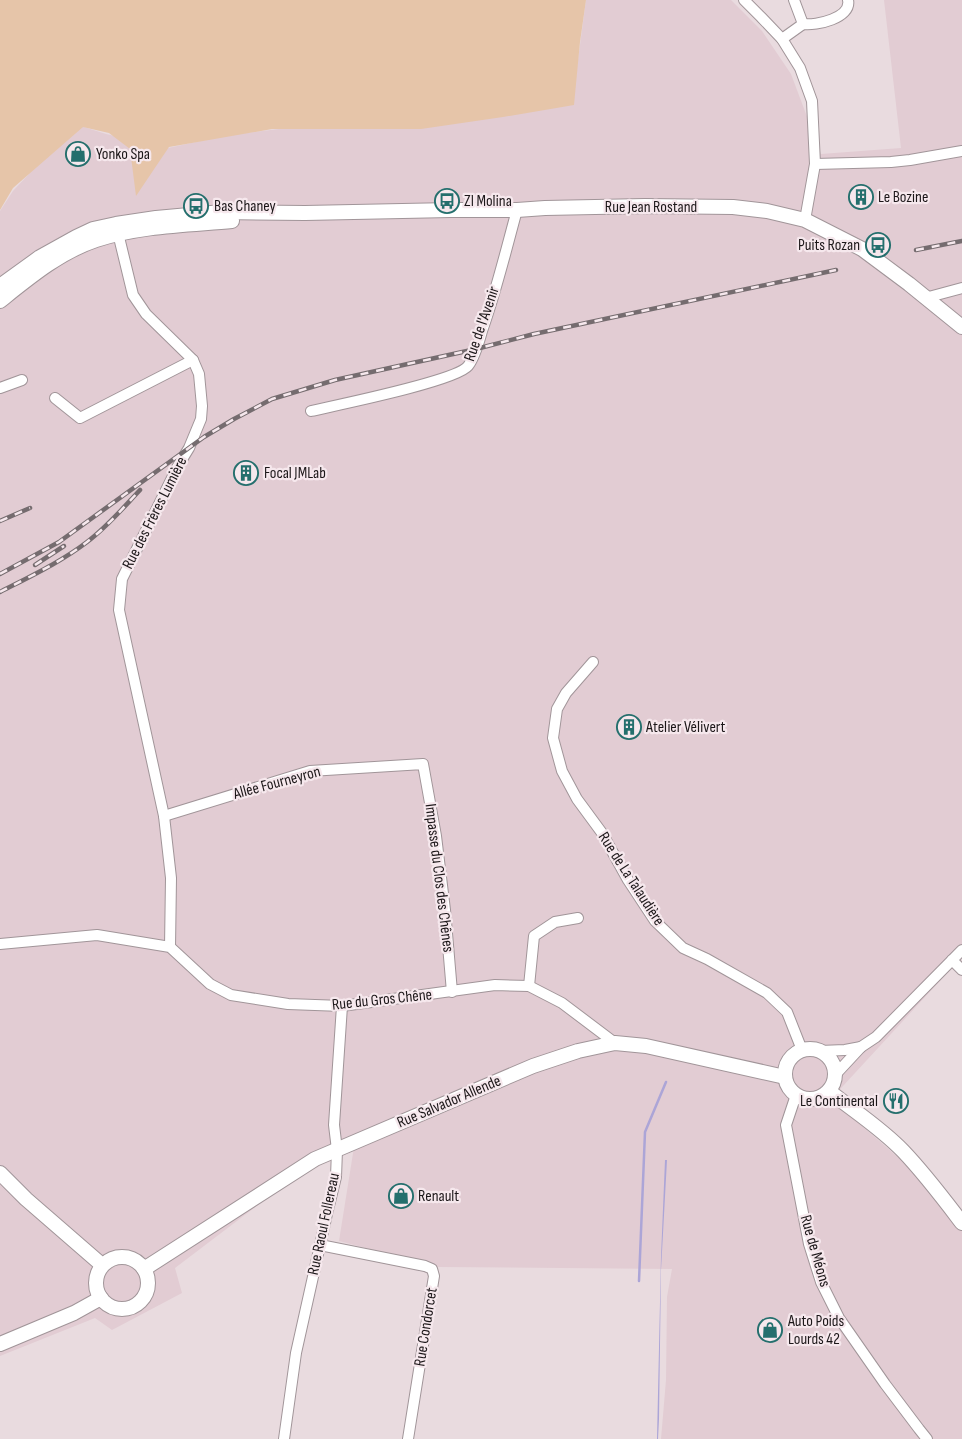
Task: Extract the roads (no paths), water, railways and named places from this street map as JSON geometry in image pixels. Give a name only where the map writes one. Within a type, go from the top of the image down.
[{"type":"street","points":[[744,0],[782,39],[800,68],[812,101],[815,164],[804,220]]},
{"type":"street","points":[[794,0],[803,24]]},
{"type":"street","points":[[782,39],[803,24],[811,25],[841,16],[849,5],[848,0]]},
{"type":"street","points":[[815,164],[890,162],[962,151]]},
{"type":"street","name":"Rue Jean Rostand","points":[[0,286],[40,257],[76,236],[93,229],[159,228],[304,213],[545,208],[733,207],[767,211],[804,220],[862,249],[962,327]]},
{"type":"street","name":"Rue de l'Avenir","points":[[311,411],[400,390],[462,372],[468,366],[476,349],[486,320],[517,210]]},
{"type":"street","name":"Rue Jean Rostand","points":[[0,301],[28,278],[69,251],[117,229]]},
{"type":"street","name":"Rue des Frères Lumière","points":[[117,229],[133,294],[146,314],[193,360],[200,374],[202,392],[200,419],[189,448],[178,466],[122,579],[119,610],[164,816],[171,878],[170,947]]},
{"type":"street","points":[[925,298],[962,288]]},
{"type":"street","points":[[55,398],[80,418],[193,360]]},
{"type":"street","points":[[0,388],[22,380]]},
{"type":"street","name":"Rue de La Talaudière","points":[[593,662],[566,693],[557,709],[553,738],[562,771],[577,799],[602,833],[628,880],[655,921],[683,948],[767,993],[787,1012],[802,1050]]},
{"type":"street","name":"Allée Fourneyron","points":[[164,816],[310,771],[423,764]]},
{"type":"street","name":"Impasse du Clos des Chênes","points":[[423,764],[436,836],[452,992]]},
{"type":"street","points":[[529,986],[534,936],[555,922],[578,918]]},
{"type":"street","points":[[0,944],[97,935],[170,947]]},
{"type":"street","name":"Rue du Gros Chêne","points":[[170,947],[210,984],[231,995],[288,1004],[342,1006],[495,985],[529,986],[562,1002],[615,1043]]},
{"type":"street","points":[[835,1075],[861,1047],[876,1037],[962,950]]},
{"type":"street","points":[[952,960],[962,970]]},
{"type":"street","name":"Rue Raoul Follereau","points":[[284,1439],[296,1353],[336,1177],[337,1150],[334,1125],[342,1006]]},
{"type":"street","name":"Rue Salvador Allende","points":[[144,1269],[315,1159],[533,1066],[578,1051],[615,1043],[646,1046],[785,1077]]},
{"type":"street","points":[[820,1051],[830,1059],[834,1067],[833,1084],[822,1096],[816,1098],[810,1099],[796,1095],[787,1084],[785,1077],[787,1062],[793,1055],[802,1050],[809,1049],[820,1051],[861,1047]]},
{"type":"street","points":[[828,1091],[868,1119],[903,1151],[934,1186],[962,1223]]},
{"type":"street","name":"Rue de Méons","points":[[796,1095],[786,1125],[809,1244],[821,1282],[839,1318],[885,1384],[927,1439]]},
{"type":"street","points":[[0,1173],[26,1199],[102,1265]]},
{"type":"street","points":[[0,1181],[26,1199]]},
{"type":"street","name":"Rue Condorcet","points":[[320,1245],[432,1269],[434,1276],[408,1439]]},
{"type":"street","points":[[116,1257],[132,1258],[144,1269],[148,1286],[140,1302],[133,1307],[115,1308],[100,1298],[96,1281],[102,1265],[108,1260],[116,1257]]},
{"type":"street","points":[[0,1344],[74,1312],[100,1298]]},
{"type":"waterway","points":[[639,1281],[645,1132],[666,1082]]},
{"type":"railway","points":[[916,250],[962,241]]},
{"type":"railway","points":[[0,574],[59,542],[204,437],[272,399],[335,380],[476,349],[534,334],[836,270]]},
{"type":"railway","points":[[0,592],[56,563],[87,542],[108,524],[140,490]]},
{"type":"railway","points":[[0,521],[30,508]]},
{"type":"railway","points":[[35,565],[64,546]]},
{"type":"place","name":"Yonko Spa","points":[[78,154]]},
{"type":"place","name":"Le Bozine","points":[[861,197]]},
{"type":"place","name":"ZI Molina","points":[[447,201]]},
{"type":"place","name":"Bas Chaney","points":[[196,206]]},
{"type":"place","name":"Puits Rozan","points":[[878,245]]},
{"type":"place","name":"Focal JMLab","points":[[246,473]]},
{"type":"place","name":"Atelier Vélivert","points":[[629,727]]},
{"type":"place","name":"Le Continental","points":[[896,1101]]},
{"type":"place","name":"Renault","points":[[401,1196]]},
{"type":"place","name":"Auto Poids Lourds 42","points":[[770,1330]]}]
